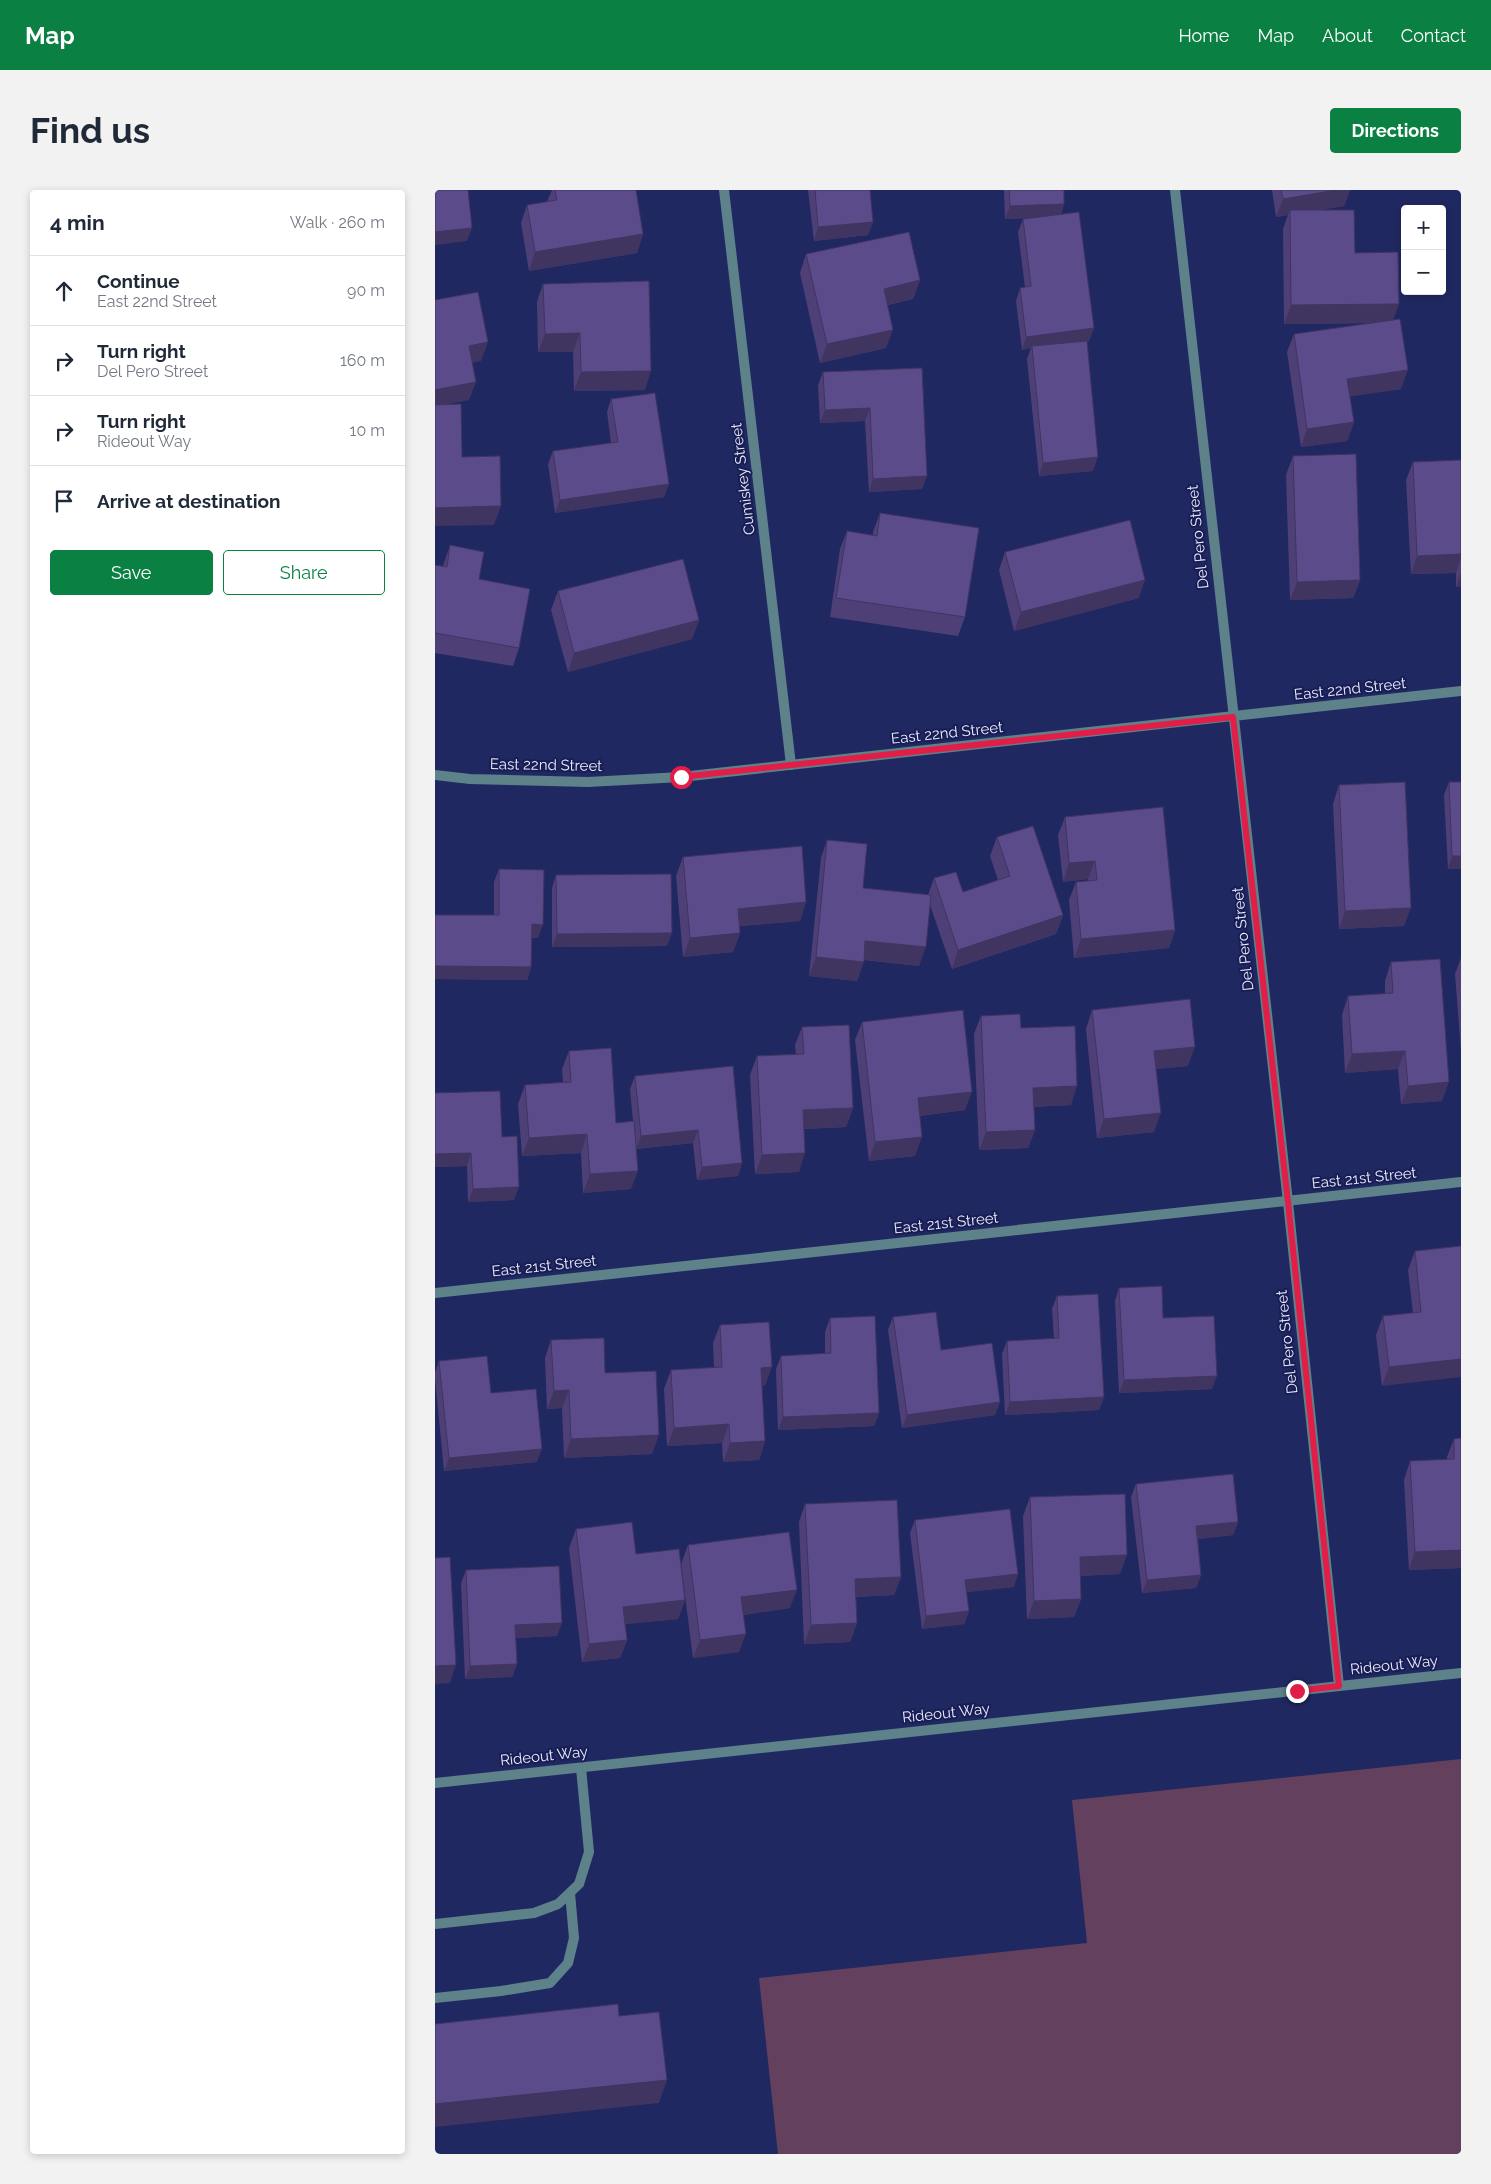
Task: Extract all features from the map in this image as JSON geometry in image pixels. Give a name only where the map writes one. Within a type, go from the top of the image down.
[{"type":"street","name":"Cumiskey Street","points":[[724,190],[791,765]]},
{"type":"street","name":"Del Pero Street","points":[[1175,190],[1288,1202],[1339,1686]]},
{"type":"street","name":"East 22nd Street","points":[[435,776],[470,779],[588,782],[681,777],[1461,692]]},
{"type":"street","name":"East 21st Street","points":[[435,1292],[1461,1182]]},
{"type":"street","name":"Rideout Way","points":[[435,1783],[1461,1673]]},
{"type":"street","points":[[435,1924],[534,1913],[558,1904],[579,1884],[589,1852],[581,1768]]},
{"type":"street","points":[[435,1998],[501,1991],[550,1983],[568,1963],[574,1938],[570,1893]]},
{"type":"shaded area","points":[[1461,1759],[1461,2154],[778,2154],[759,1978],[1087,1943],[1072,1800]]},
{"type":"building","points":[[435,190],[468,190],[472,228],[435,232]]},
{"type":"building","points":[[555,190],[636,190],[643,234],[535,252],[527,205],[557,200]]},
{"type":"building","points":[[815,190],[870,190],[873,222],[818,227]]},
{"type":"building","points":[[1009,190],[1064,190],[1064,204],[1010,206]]},
{"type":"building","points":[[1281,190],[1336,190],[1283,199]]},
{"type":"building","points":[[1290,210],[1354,210],[1355,253],[1398,252],[1399,304],[1291,305]]},
{"type":"building","points":[[1079,212],[1094,328],[1026,337],[1020,288],[1031,286],[1023,219]]},
{"type":"building","points":[[909,232],[920,280],[884,289],[893,330],[827,344],[806,254]]},
{"type":"building","points":[[649,281],[651,371],[581,372],[580,333],[545,334],[543,284]]},
{"type":"building","points":[[478,292],[488,342],[469,346],[476,382],[435,390],[435,300]]},
{"type":"building","points":[[1400,319],[1408,370],[1347,379],[1354,422],[1307,429],[1294,334]]},
{"type":"building","points":[[1087,341],[1098,457],[1043,463],[1032,346]]},
{"type":"building","points":[[922,368],[927,476],[873,479],[870,408],[825,410],[823,372]]},
{"type":"building","points":[[655,393],[669,484],[560,500],[553,451],[618,442],[611,399]]},
{"type":"building","points":[[461,404],[462,457],[500,456],[501,506],[435,508],[435,405]]},
{"type":"building","points":[[1356,454],[1360,580],[1297,582],[1293,456]]},
{"type":"building","points":[[1461,460],[1461,554],[1417,556],[1413,462]]},
{"type":"building","points":[[880,513],[979,528],[965,617],[836,598],[847,531],[877,536]]},
{"type":"building","points":[[1130,520],[1145,580],[1021,612],[1005,552]]},
{"type":"building","points":[[450,545],[484,552],[479,579],[530,589],[519,648],[435,633],[435,565],[447,567]]},
{"type":"building","points":[[683,559],[699,620],[574,653],[558,591]]},
{"type":"building","points":[[1405,782],[1411,908],[1345,911],[1339,785]]},
{"type":"building","points":[[1449,782],[1461,782],[1461,856],[1452,856]]},
{"type":"building","points":[[1163,807],[1175,930],[1081,939],[1076,882],[1097,880],[1095,861],[1069,863],[1065,817]]},
{"type":"building","points":[[1033,826],[1063,915],[958,950],[934,878],[956,872],[963,892],[1010,876],[997,837]]},
{"type":"building","points":[[827,840],[867,844],[863,888],[931,895],[926,947],[865,941],[864,962],[816,957]]},
{"type":"building","points":[[802,846],[806,902],[738,909],[740,933],[690,938],[683,857]]},
{"type":"building","points":[[499,869],[544,870],[543,925],[532,924],[531,967],[435,966],[435,915],[499,915]]},
{"type":"building","points":[[671,874],[672,933],[557,934],[556,875]]},
{"type":"building","points":[[1440,959],[1449,1082],[1408,1086],[1405,1051],[1352,1054],[1348,996],[1393,993],[1391,962]]},
{"type":"building","points":[[1190,999],[1195,1047],[1154,1051],[1161,1113],[1104,1119],[1092,1010]]},
{"type":"building","points":[[963,1010],[972,1092],[918,1098],[922,1137],[875,1142],[862,1022]]},
{"type":"building","points":[[1020,1014],[1021,1028],[1075,1026],[1077,1086],[1033,1088],[1035,1130],[986,1132],[981,1016]]},
{"type":"building","points":[[849,1025],[853,1108],[803,1110],[805,1153],[762,1155],[757,1056],[804,1054],[802,1027]]},
{"type":"building","points":[[611,1048],[616,1123],[634,1121],[638,1171],[590,1174],[587,1134],[529,1138],[525,1085],[571,1082],[569,1051]]},
{"type":"building","points":[[733,1066],[742,1163],[702,1167],[698,1130],[641,1136],[635,1076]]},
{"type":"building","points":[[500,1091],[502,1137],[517,1136],[519,1187],[473,1189],[471,1153],[435,1154],[435,1093]]},
{"type":"building","points":[[1461,1246],[1461,1359],[1389,1367],[1383,1316],[1421,1312],[1415,1251]]},
{"type":"building","points":[[1162,1286],[1163,1318],[1214,1316],[1217,1376],[1124,1380],[1119,1288]]},
{"type":"building","points":[[1098,1294],[1104,1397],[1010,1402],[1007,1341],[1059,1338],[1057,1296]]},
{"type":"building","points":[[936,1312],[941,1350],[992,1343],[1000,1402],[907,1415],[893,1317]]},
{"type":"building","points":[[875,1316],[879,1413],[783,1417],[781,1356],[831,1353],[830,1318]]},
{"type":"building","points":[[769,1322],[772,1367],[761,1368],[765,1441],[730,1443],[729,1424],[674,1428],[671,1370],[722,1367],[720,1325]]},
{"type":"building","points":[[604,1338],[605,1373],[656,1371],[659,1435],[571,1439],[569,1390],[554,1391],[551,1340]]},
{"type":"building","points":[[487,1356],[491,1393],[536,1389],[542,1449],[449,1458],[439,1361]]},
{"type":"building","points":[[1461,1438],[1461,1550],[1415,1552],[1410,1461],[1454,1459],[1454,1439]]},
{"type":"building","points":[[1233,1474],[1238,1522],[1196,1526],[1201,1575],[1147,1580],[1136,1484]]},
{"type":"building","points":[[1125,1494],[1127,1555],[1080,1557],[1081,1599],[1034,1601],[1030,1497]]},
{"type":"building","points":[[897,1500],[901,1577],[855,1579],[857,1623],[811,1625],[805,1504]]},
{"type":"building","points":[[1010,1509],[1018,1574],[965,1580],[969,1611],[926,1616],[915,1520]]},
{"type":"building","points":[[632,1522],[636,1554],[679,1549],[685,1600],[623,1607],[627,1640],[589,1644],[576,1529]]},
{"type":"building","points":[[789,1532],[797,1590],[741,1597],[746,1634],[700,1640],[688,1545]]},
{"type":"building","points":[[450,1557],[456,1665],[435,1666],[435,1558]]},
{"type":"building","points":[[559,1566],[562,1623],[515,1625],[517,1664],[470,1666],[466,1570]]},
{"type":"building","points":[[618,2004],[619,2016],[659,2012],[667,2080],[435,2104],[435,2024]]},
{"type":"route","points":[[681,777],[1233,717],[1288,1202],[1339,1686],[1297,1691]]}]
